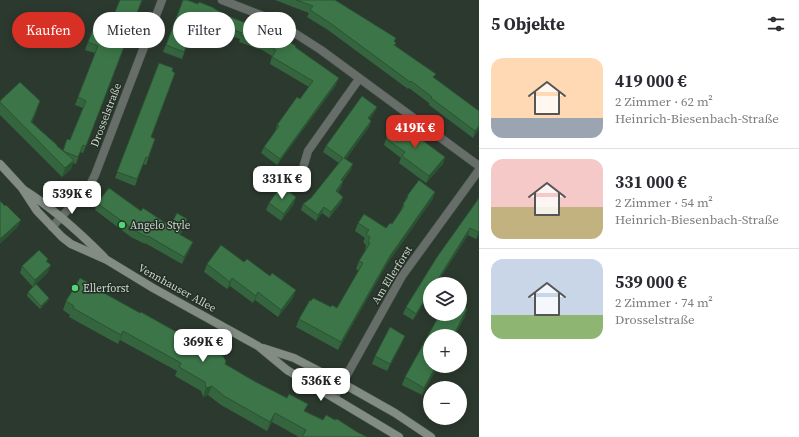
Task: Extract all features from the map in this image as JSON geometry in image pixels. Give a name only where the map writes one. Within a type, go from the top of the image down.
[{"type":"main road","name":"Vennhauser Allee","points":[[0,164],[22,188],[37,211],[71,244],[107,260],[158,291],[258,346],[294,358],[342,383],[395,413],[431,437]]},
{"type":"main road","name":"Vennhauser Allee","points":[[22,188],[44,202],[84,237],[107,260]]},
{"type":"main road","name":"Vennhauser Allee","points":[[258,346],[287,370],[399,437]]},
{"type":"street","name":"Drosselstraße","points":[[52,227],[85,191],[95,175],[162,0]]},
{"type":"street","points":[[222,0],[276,21],[321,50],[479,166]]},
{"type":"street","points":[[301,175],[308,151],[359,79]]},
{"type":"street","name":"Am Ellerforst","points":[[334,398],[402,276],[479,170]]},
{"type":"building","points":[[120,0],[142,0],[137,12],[115,12]]},
{"type":"building","points":[[183,0],[187,0],[198,4],[199,2],[220,12],[178,12]]},
{"type":"building","points":[[296,0],[335,0],[396,38],[394,41],[396,43],[394,45],[436,74],[433,77],[479,111],[479,126],[475,131],[411,81],[410,82],[310,10],[313,6]]},
{"type":"building","points":[[235,19],[243,22],[243,36],[241,35],[242,33],[235,30]]},
{"type":"building","points":[[173,26],[173,48],[166,45]]},
{"type":"building","points":[[93,29],[93,44],[88,42]]},
{"type":"building","points":[[97,48],[124,48],[86,146],[83,145],[78,157],[63,151],[67,139],[70,140],[86,101],[78,97]]},
{"type":"building","points":[[174,48],[186,48],[184,52]]},
{"type":"building","points":[[272,48],[296,48],[339,78],[280,159],[264,147],[279,126],[277,125],[297,97],[300,99],[313,81],[272,57],[276,50]]},
{"type":"building","points":[[159,63],[173,68],[172,71],[175,73],[151,137],[155,139],[148,158],[146,157],[137,179],[117,172]]},
{"type":"building","points":[[20,82],[40,101],[31,122],[74,160],[65,168],[0,102]]},
{"type":"building","points":[[362,96],[377,107],[368,118],[371,121],[344,158],[353,164],[341,180],[343,181],[336,191],[343,197],[331,212],[324,207],[318,215],[303,204],[311,198],[343,158],[326,146]]},
{"type":"building","points":[[398,122],[445,157],[429,176],[402,156],[405,152],[386,139],[389,134],[388,129],[393,128]]},
{"type":"building","points":[[419,180],[435,192],[390,256],[341,342],[299,319],[310,300],[311,301],[313,298],[331,307],[332,305],[337,308],[363,263],[359,261],[370,243],[368,242],[370,237],[366,234],[369,230],[358,223],[364,214],[386,228],[390,223],[392,224],[404,206],[403,204],[408,197],[407,196]]},
{"type":"building","points":[[281,186],[296,197],[284,214],[269,203]]},
{"type":"building","points":[[109,188],[141,211],[143,208],[170,226],[177,213],[187,219],[179,234],[193,242],[184,257],[148,236],[147,237],[134,230],[97,203]]},
{"type":"building","points":[[479,198],[479,231],[478,232],[470,228],[439,277],[425,277]]},
{"type":"building","points":[[0,201],[21,220],[0,239]]},
{"type":"building","points":[[221,245],[244,262],[247,259],[270,276],[272,273],[296,290],[281,310],[258,292],[256,296],[232,278],[230,282],[207,264]]},
{"type":"building","points":[[39,250],[48,259],[46,261],[51,265],[35,280],[22,266]]},
{"type":"building","points":[[80,278],[96,287],[95,288],[212,352],[215,351],[223,356],[226,361],[225,364],[254,381],[287,398],[289,394],[308,404],[304,411],[323,420],[326,415],[335,420],[337,419],[367,437],[302,437],[306,430],[275,413],[270,422],[224,396],[212,386],[206,388],[205,382],[179,367],[181,363],[123,331],[121,335],[73,308],[74,306],[66,301]]},
{"type":"building","points":[[423,280],[423,302],[416,314],[406,307]]},
{"type":"building","points":[[36,284],[49,298],[41,306],[28,292]]},
{"type":"building","points":[[436,321],[461,321],[457,329],[432,329]]},
{"type":"building","points":[[390,327],[405,336],[390,364],[375,356]]},
{"type":"building","points":[[423,345],[423,373],[432,373],[428,381],[423,381],[423,387],[405,377]]},
{"type":"place","name":"Angelo Style","points":[[122,225]]},
{"type":"place","name":"Ellerforst","points":[[75,288]]}]
